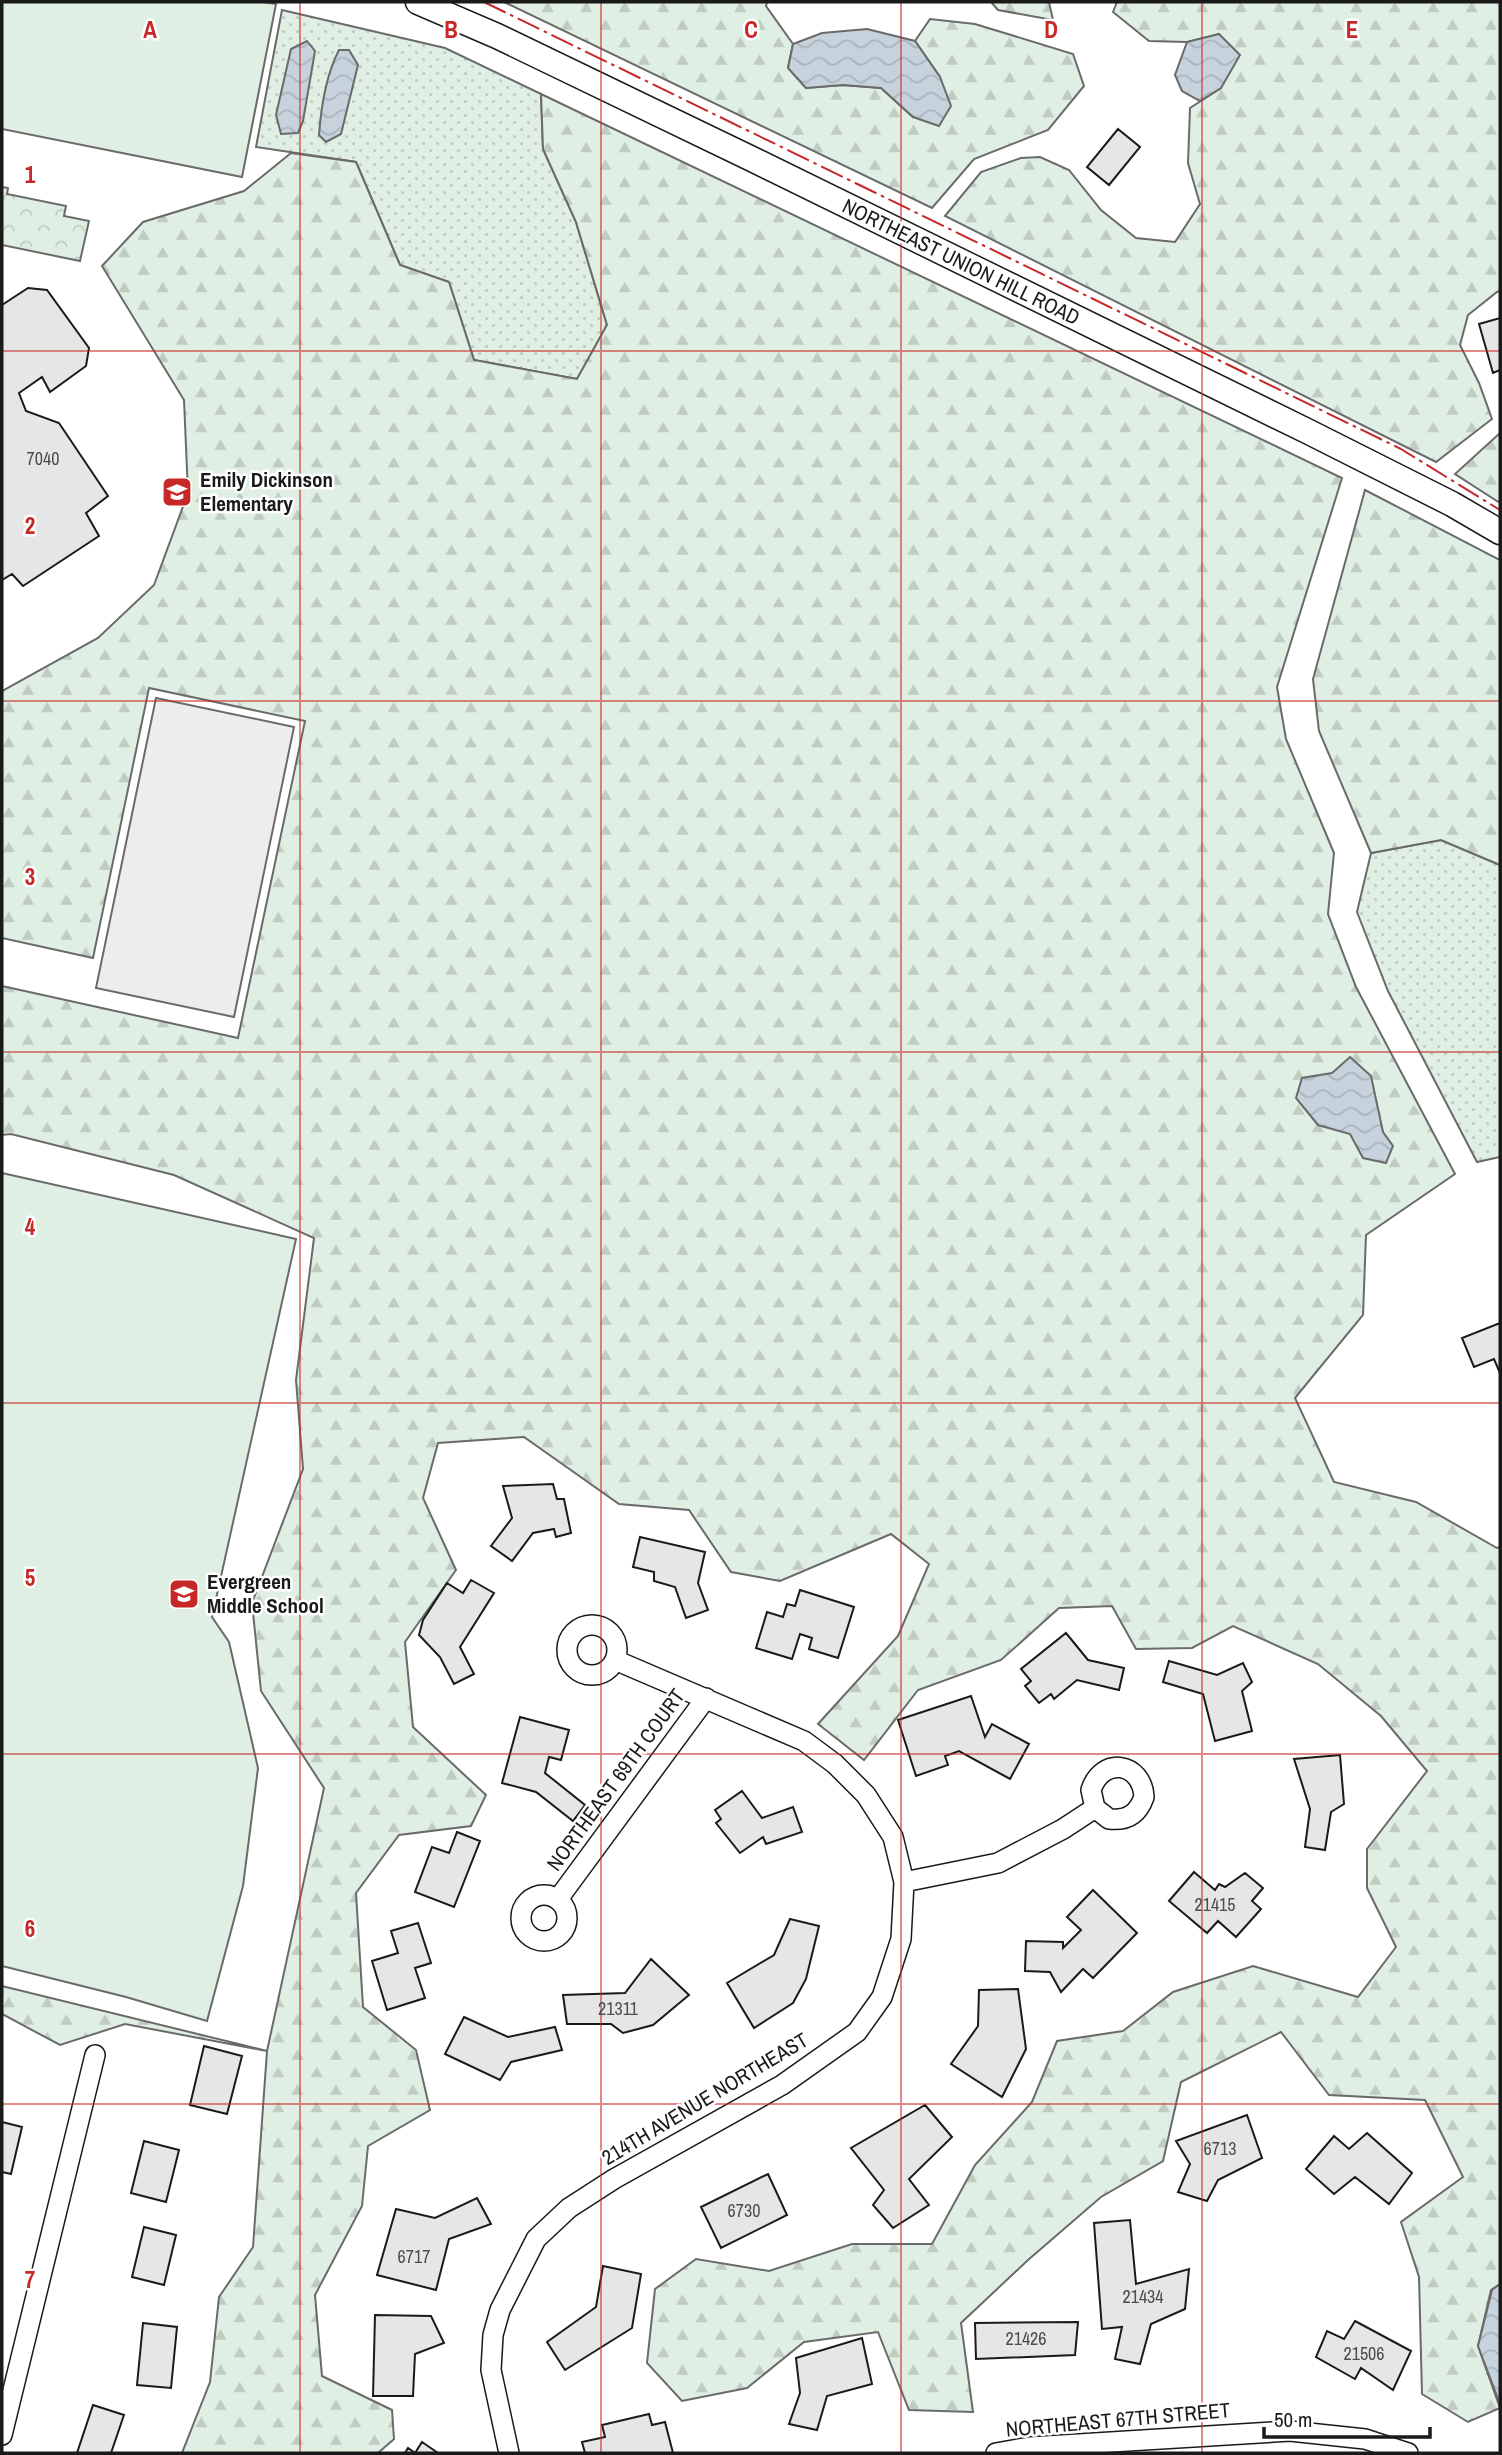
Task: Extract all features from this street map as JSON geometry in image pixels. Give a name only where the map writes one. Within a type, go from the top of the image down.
[{"type":"street","name":"NORTHEAST UNION HILL ROAD","points":[[418,2],[497,36],[764,165],[1452,504],[1500,532]]},
{"type":"street","name":"NORTHEAST 69TH COURT","points":[[558,1899],[706,1698],[615,1660]]},
{"type":"street","name":"214TH AVENUE NORTHEAST","points":[[509,2453],[492,2371],[493,2335],[500,2310],[536,2239],[569,2208],[614,2179],[782,2085],[857,2032],[882,1997],[901,1939],[904,1882],[893,1837],[866,1795],[835,1764],[804,1741],[706,1698]]},
{"type":"street","points":[[904,1882],[998,1863],[1063,1829],[1095,1808]]},
{"type":"street","points":[[2,2435],[94,2055]]},
{"type":"street","name":"NORTHEAST 67TH STREET","points":[[996,2453],[1030,2447],[1290,2431],[1365,2439],[1408,2453]]},
{"type":"green space","points":[[2,2],[276,4],[242,177],[2,129]]},
{"type":"green space","points":[[504,2],[767,2],[766,6],[793,44],[788,68],[806,88],[843,85],[881,88],[913,117],[940,77],[915,41],[930,19],[975,24],[1073,54],[1084,86],[1048,130],[974,159],[932,208]]},
{"type":"green space","points":[[991,2],[1049,2],[1053,20],[998,10]]},
{"type":"green space","points":[[1117,2],[1500,2],[1500,291],[1468,315],[1460,345],[1479,383],[1492,419],[1436,462],[945,216],[981,172],[1021,158],[1040,157],[1069,170],[1101,210],[1136,238],[1175,242],[1200,204],[1188,163],[1190,108],[1221,88],[1219,34],[1187,42],[1149,41],[1113,12]]},
{"type":"green space","points":[[282,10],[445,48],[541,94],[543,149],[576,222],[607,325],[577,379],[474,360],[449,282],[400,265],[356,162],[256,147]]},
{"type":"green space","points":[[541,94],[1342,478],[1277,687],[1286,739],[1334,853],[1328,914],[1356,987],[1455,1174],[1366,1235],[1363,1315],[1295,1398],[1334,1482],[1416,1502],[1497,1548],[1500,1547],[1500,2284],[1491,2290],[1478,2346],[1500,2408],[1468,2422],[1422,2394],[1419,2277],[1401,2222],[1463,2177],[1425,2100],[1329,2095],[1281,2032],[1181,2082],[1163,2161],[1101,2197],[961,2323],[973,2412],[909,2410],[878,2332],[804,2342],[747,2388],[682,2401],[647,2363],[655,2289],[696,2259],[769,2271],[852,2244],[932,2244],[975,2165],[1032,2102],[1057,2041],[1123,2031],[1173,1992],[1253,1966],[1358,1997],[1396,1947],[1367,1888],[1367,1849],[1427,1771],[1381,1716],[1318,1664],[1233,1626],[1192,1648],[1136,1649],[1112,1606],[1059,1608],[1001,1660],[918,1690],[864,1760],[818,1724],[898,1636],[929,1564],[891,1534],[780,1581],[731,1572],[689,1510],[619,1504],[524,1437],[438,1443],[423,1498],[456,1570],[405,1642],[413,1727],[486,1795],[471,1826],[399,1835],[356,1893],[363,2007],[416,2050],[430,2110],[368,2146],[362,2206],[315,2295],[322,2376],[392,2410],[394,2439],[378,2453],[182,2453],[210,2382],[219,2297],[253,2247],[267,2051],[324,1788],[261,1691],[252,1603],[303,1469],[296,1380],[314,1238],[174,1175],[11,1134],[2,1135],[2,986],[238,1038],[305,721],[149,688],[93,958],[2,938],[2,691],[98,638],[154,585],[188,493],[184,400],[102,266],[143,222],[244,191],[291,153],[356,162],[400,265],[449,282],[474,360],[577,379],[607,325],[576,222],[543,149]]},
{"type":"green space","points":[[2,187],[8,188],[7,194],[66,206],[64,216],[89,221],[80,261],[2,245]]},
{"type":"green space","points":[[1500,433],[1500,503],[1455,474]]},
{"type":"green space","points":[[1365,490],[1500,560],[1500,865],[1441,840],[1371,853],[1319,731],[1313,679]]},
{"type":"green space","points":[[1441,840],[1500,865],[1500,1157],[1477,1162],[1388,991],[1357,912],[1371,853]]},
{"type":"green space","name":"Evergreen Middle School","points":[[2,1173],[296,1239],[212,1617],[229,1642],[258,1768],[243,1886],[207,2021],[126,1997],[2,1966]]},
{"type":"green space","points":[[2,1986],[267,2051],[125,2024],[60,2045],[2,2014]]},
{"type":"shaded area","points":[[156,698],[294,727],[234,1017],[96,988]]},
{"type":"water","points":[[867,29],[915,41],[940,77],[951,106],[939,126],[913,117],[881,88],[843,85],[806,88],[788,68],[793,44],[822,33]]},
{"type":"water","points":[[1219,34],[1240,55],[1221,88],[1200,101],[1182,91],[1175,75],[1187,42]]},
{"type":"water","points":[[307,41],[315,51],[303,121],[298,133],[281,134],[276,115],[291,49]]},
{"type":"water","points":[[339,50],[349,50],[358,65],[341,134],[326,142],[319,135],[321,113],[327,80]]},
{"type":"water","points":[[1350,1057],[1371,1076],[1383,1132],[1393,1146],[1386,1163],[1363,1158],[1350,1134],[1318,1125],[1296,1098],[1302,1078],[1332,1073]]},
{"type":"water","points":[[1500,2284],[1500,2404],[1478,2346],[1492,2290]]},
{"type":"building","points":[[1118,129],[1140,147],[1109,185],[1087,167]]},
{"type":"building","points":[[28,288],[47,290],[89,348],[86,366],[50,392],[42,377],[19,393],[26,411],[59,423],[108,496],[86,513],[99,536],[23,586],[12,574],[2,580],[2,305]]},
{"type":"building","points":[[1500,318],[1500,370],[1493,373],[1479,324]]},
{"type":"building","points":[[1500,1323],[1500,1373],[1494,1359],[1474,1367],[1462,1338]]},
{"type":"building","points":[[553,1484],[557,1499],[564,1499],[571,1533],[556,1537],[554,1529],[533,1533],[512,1561],[491,1546],[512,1518],[503,1486]]},
{"type":"building","points":[[640,1537],[705,1552],[698,1583],[708,1610],[686,1618],[675,1587],[654,1581],[654,1572],[633,1567]]},
{"type":"building","points":[[471,1580],[494,1593],[460,1647],[474,1674],[454,1684],[440,1657],[419,1635],[423,1620],[447,1583],[463,1593]]},
{"type":"building","points":[[800,1590],[854,1607],[838,1658],[809,1649],[812,1638],[800,1634],[792,1659],[756,1648],[767,1612],[783,1617],[787,1604],[795,1606]]},
{"type":"building","points":[[1066,1633],[1088,1660],[1124,1668],[1119,1690],[1077,1680],[1054,1699],[1051,1694],[1039,1703],[1025,1686],[1031,1681],[1021,1669]]},
{"type":"building","points":[[1169,1661],[1217,1675],[1243,1663],[1252,1682],[1242,1691],[1252,1731],[1215,1741],[1203,1694],[1163,1682]]},
{"type":"building","points":[[971,1696],[985,1737],[992,1724],[1029,1744],[1010,1779],[959,1751],[945,1756],[948,1765],[916,1776],[898,1720]]},
{"type":"building","points":[[520,1717],[569,1730],[561,1760],[549,1757],[545,1773],[585,1805],[573,1821],[536,1792],[502,1783]]},
{"type":"building","points":[[1340,1755],[1344,1804],[1331,1812],[1325,1850],[1305,1847],[1310,1809],[1294,1759]]},
{"type":"building","points":[[742,1791],[762,1818],[793,1807],[802,1832],[766,1844],[763,1837],[740,1853],[716,1823],[721,1819],[715,1810]]},
{"type":"building","points":[[457,1832],[480,1841],[454,1907],[415,1892],[432,1847],[449,1853]]},
{"type":"building","points":[[1194,1872],[1215,1890],[1219,1884],[1225,1887],[1245,1873],[1263,1888],[1252,1901],[1261,1909],[1236,1937],[1218,1921],[1207,1933],[1169,1901]]},
{"type":"building","points":[[1093,1890],[1137,1933],[1093,1978],[1083,1969],[1061,1992],[1050,1972],[1025,1971],[1026,1941],[1063,1942],[1063,1948],[1081,1930],[1067,1917]]},
{"type":"building","points":[[790,1919],[819,1926],[806,1979],[793,2003],[754,2028],[727,1983],[774,1955]]},
{"type":"building","points":[[418,1923],[431,1963],[415,1968],[425,1998],[387,2010],[372,1961],[398,1953],[391,1931]]},
{"type":"building","points":[[651,1959],[689,1995],[653,2025],[623,2033],[611,2024],[567,2024],[563,1995],[625,1993]]},
{"type":"building","points":[[1018,1989],[1026,2049],[1002,2097],[951,2064],[978,2026],[979,1990]]},
{"type":"building","points":[[464,2017],[508,2037],[555,2027],[562,2050],[511,2062],[500,2080],[445,2054]]},
{"type":"building","points":[[204,2046],[242,2056],[227,2114],[190,2105]]},
{"type":"building","points":[[925,2105],[952,2137],[909,2179],[929,2205],[893,2228],[873,2205],[884,2190],[851,2148]]},
{"type":"building","points":[[1247,2115],[1262,2158],[1218,2180],[1207,2201],[1178,2192],[1190,2164],[1176,2141]]},
{"type":"building","points":[[2,2122],[22,2127],[11,2174],[2,2172]]},
{"type":"building","points":[[1367,2133],[1412,2173],[1389,2204],[1355,2177],[1334,2194],[1306,2169],[1334,2136],[1349,2149]]},
{"type":"building","points":[[144,2141],[179,2150],[166,2202],[131,2193]]},
{"type":"building","points":[[768,2174],[787,2215],[721,2248],[701,2207]]},
{"type":"building","points":[[477,2198],[491,2224],[449,2239],[436,2290],[377,2275],[396,2209],[435,2218]]},
{"type":"building","points":[[1130,2220],[1136,2284],[1189,2269],[1185,2309],[1151,2324],[1140,2364],[1115,2359],[1122,2327],[1102,2329],[1094,2223]]},
{"type":"building","points":[[144,2227],[176,2235],[164,2285],[132,2277]]},
{"type":"building","points":[[603,2266],[641,2274],[632,2328],[565,2370],[547,2342],[596,2307]]},
{"type":"building","points":[[375,2315],[431,2316],[444,2343],[415,2354],[413,2396],[373,2396]]},
{"type":"building","points":[[1355,2321],[1411,2351],[1393,2390],[1361,2368],[1355,2379],[1316,2357],[1327,2331],[1344,2339]]},
{"type":"building","points":[[1078,2322],[1075,2355],[976,2359],[975,2323]]},
{"type":"building","points":[[143,2323],[177,2327],[171,2388],[137,2385]]},
{"type":"building","points":[[862,2338],[872,2384],[827,2396],[817,2430],[789,2424],[800,2393],[796,2358]]},
{"type":"building","points":[[93,2405],[124,2415],[111,2453],[77,2453]]},
{"type":"building","points":[[649,2414],[652,2425],[665,2422],[673,2453],[585,2453],[582,2442],[605,2437],[602,2425]]},
{"type":"building","points":[[422,2442],[438,2453],[415,2453]]},
{"type":"power","points":[[484,2],[1401,449],[1500,510]]},
{"type":"place","name":"Emily Dickinson Elementary","points":[[177,492]]},
{"type":"place","name":"Evergreen Middle School","points":[[184,1594]]}]
